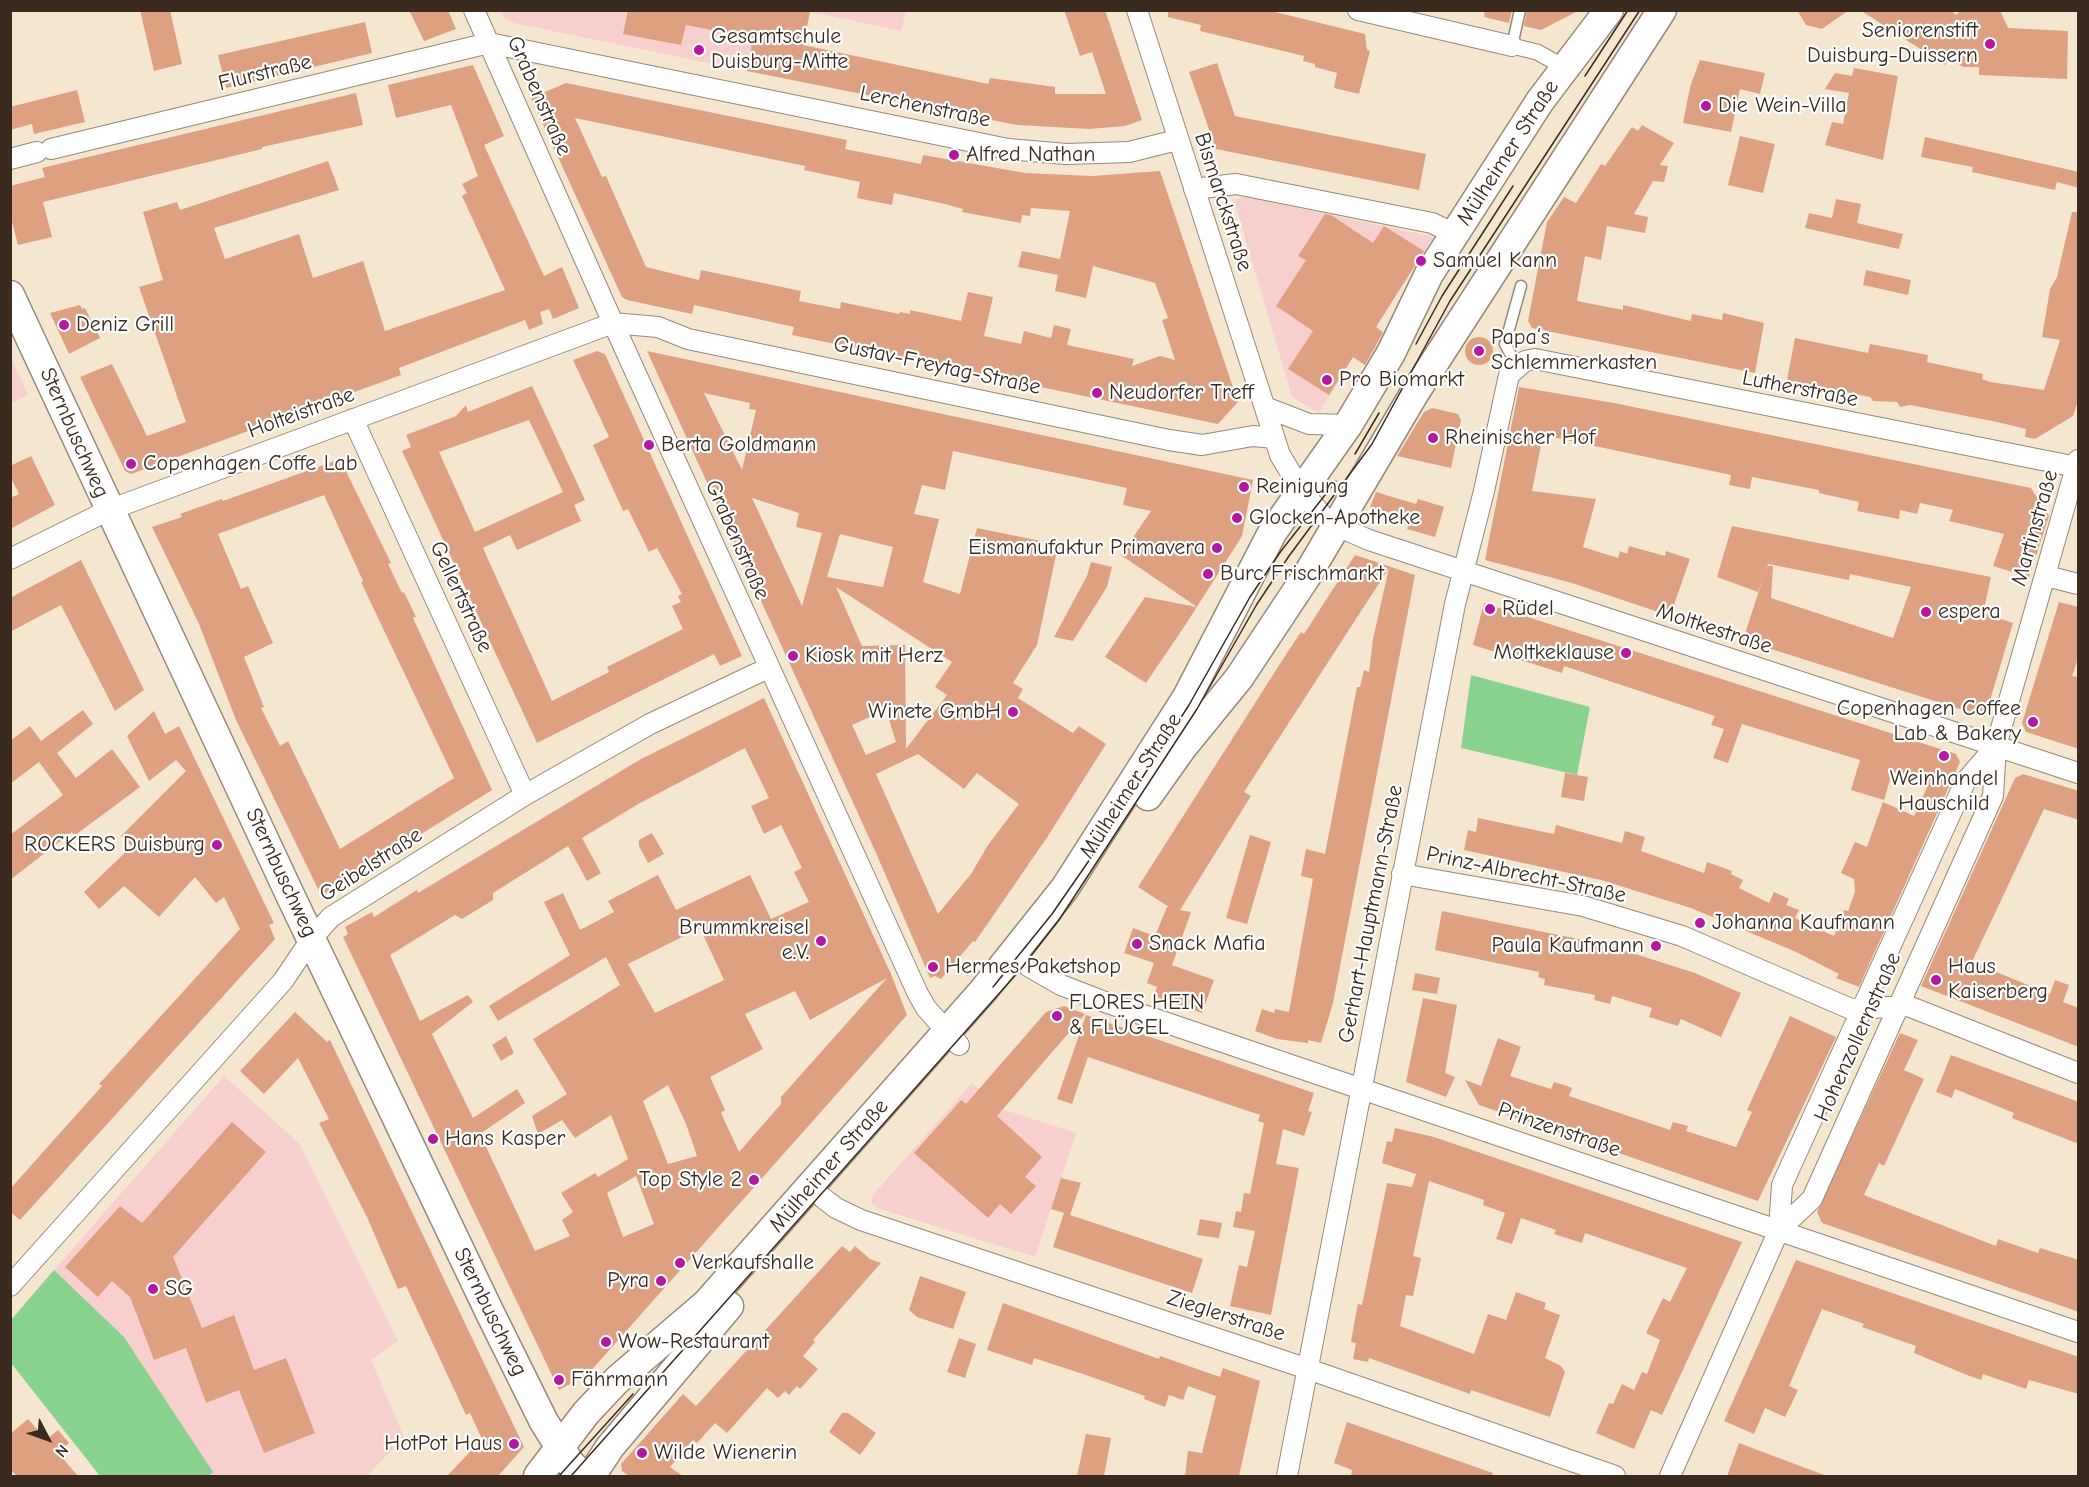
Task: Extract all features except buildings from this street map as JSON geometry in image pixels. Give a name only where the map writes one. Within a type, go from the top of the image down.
[{"type":"main road","name":"Mülheimer Straße","points":[[591,1476],[610,1447],[692,1348],[824,1198],[953,1039],[1102,833],[1187,697],[1221,636],[1255,563],[1301,490],[1348,425],[1391,353],[1423,284],[1564,67],[1596,31],[1609,10]]},
{"type":"main road","name":"Mülheimer Straße","points":[[538,1476],[617,1380],[706,1304],[953,1039],[1028,966],[1098,873],[1164,771],[1239,678],[1337,526],[1414,394],[1662,10]]},
{"type":"main road","name":"Sternbuschweg","points":[[10,295],[109,510],[159,609],[523,1382],[560,1447],[582,1476]]},
{"type":"street","name":"Grabenstraße","points":[[474,10],[768,668],[918,994],[926,1008],[953,1039]]},
{"type":"street","name":"Bismarckstraße","points":[[1137,10],[1177,141],[1270,422],[1289,472],[1322,515],[1337,526]]},
{"type":"street","points":[[1358,10],[1537,52],[1564,67]]},
{"type":"street","name":"Lerchenstraße","points":[[489,43],[1008,149],[1066,154],[1129,153],[1177,141]]},
{"type":"street","name":"Flurstraße","points":[[10,159],[489,43]]},
{"type":"street","points":[[1194,189],[1236,184],[1432,223],[1455,234]]},
{"type":"street","name":"Holteistraße","points":[[10,559],[109,510],[613,323]]},
{"type":"street","name":"Gustav-Freytag-Straße","points":[[613,323],[658,327],[688,339],[1202,445],[1253,436],[1270,422]]},
{"type":"street","name":"Lutherstraße","points":[[1517,366],[1535,359],[2078,464]]},
{"type":"street","name":"Gerhart-Hauptmann-Straße","points":[[1287,1476],[1455,604],[1465,572],[1509,375],[1517,366]]},
{"type":"street","name":"Gellertstraße","points":[[353,419],[525,795]]},
{"type":"street","points":[[1270,422],[1348,425]]},
{"type":"street","name":"Martinstraße","points":[[1996,746],[2078,464]]},
{"type":"street","name":"Moltkestraße","points":[[1337,526],[1369,540],[1465,572],[2079,773]]},
{"type":"street","points":[[2046,576],[2079,584]]},
{"type":"street","name":"Geibelstraße","points":[[10,1286],[283,981],[312,938],[338,912],[525,795],[650,724],[768,668]]},
{"type":"street","name":"Hohenzollernstraße","points":[[1779,1230],[1812,1199],[1993,796],[1996,746]]},
{"type":"street","name":"Hohenzollernstraße","points":[[1670,1476],[1779,1230],[1782,1185],[1965,782],[1996,746]]},
{"type":"street","name":"Prinz-Albrecht-Straße","points":[[1402,874],[1583,906],[1682,936],[1851,1009],[1908,1006],[2079,1073]]},
{"type":"street","name":"Prinzenstraße","points":[[1028,966],[1061,985],[1105,1002],[2079,1332]]},
{"type":"street","name":"Zieglerstraße","points":[[824,1198],[836,1208],[861,1220],[1308,1369],[1615,1476]]},
{"type":"lane","points":[[1512,46],[1520,10]]},
{"type":"lane","points":[[1517,366],[1505,345],[1521,286]]},
{"type":"lane","points":[[554,1476],[560,1447]]},
{"type":"shaded area","name":"Gesamtschule Duisburg-Mitte","points":[[500,11],[759,11],[747,71],[514,23],[506,20]]},
{"type":"shaded area","name":"Gesamtschule Duisburg-Mitte","points":[[808,11],[906,11],[901,31]]},
{"type":"shaded area","points":[[1247,197],[1434,237],[1376,327],[1385,334],[1365,365],[1353,357],[1319,413],[1292,397],[1234,200]]},
{"type":"shaded area","points":[[11,357],[28,395],[10,403]]},
{"type":"shaded area","points":[[224,1076],[299,1143],[398,1341],[371,1360],[404,1437],[367,1476],[156,1476],[25,1303]]},
{"type":"shaded area","points":[[972,1083],[1002,1109],[1076,1133],[1035,1257],[877,1208],[872,1204],[872,1196]]},
{"type":"green space","points":[[1471,675],[1590,707],[1577,775],[1461,748]]},
{"type":"green space","points":[[54,1270],[124,1337],[213,1472],[209,1476],[100,1476],[11,1363],[11,1320]]},
{"type":"tram line","points":[[1585,76],[1628,10]]},
{"type":"tram line","points":[[571,1476],[1020,970],[1059,920],[1197,709],[1257,604],[1289,556],[1372,444],[1450,301],[1640,10]]},
{"type":"tram line","points":[[1416,344],[1442,296],[1513,186]]},
{"type":"tram line","points":[[1355,454],[1379,413]]},
{"type":"tram line","points":[[993,987],[1052,914],[1088,862],[1189,705],[1250,597],[1281,551],[1336,481]]},
{"type":"tram line","points":[[559,1476],[633,1394]]},
{"type":"place","name":"Seniorenstift Duisburg-Duissern","points":[[1990,44]]},
{"type":"place","name":"Gesamtschule Duisburg-Mitte","points":[[699,50]]},
{"type":"place","name":"Die Wein-Villa","points":[[1706,106]]},
{"type":"place","name":"Alfred Nathan","points":[[954,155]]},
{"type":"place","name":"Samuel Kann","points":[[1421,261]]},
{"type":"place","name":"Deniz Grill","points":[[64,325]]},
{"type":"place","name":"Papa‘s Schlemmerkasten","points":[[1479,351]]},
{"type":"place","name":"Pro Biomarkt","points":[[1327,380]]},
{"type":"place","name":"Neudorfer Treff","points":[[1097,393]]},
{"type":"place","name":"Rheinischer Hof","points":[[1433,438]]},
{"type":"place","name":"Berta Goldmann","points":[[649,445]]},
{"type":"place","name":"Copenhagen Coffe Lab","points":[[131,464]]},
{"type":"place","name":"Reinigung","points":[[1244,487]]},
{"type":"place","name":"Glocken-Apotheke","points":[[1237,518]]},
{"type":"place","name":"Eismanufaktur Primavera","points":[[1217,548]]},
{"type":"place","name":"Burc Frischmarkt","points":[[1208,574]]},
{"type":"place","name":"Rüdel","points":[[1490,609]]},
{"type":"place","name":"espera","points":[[1926,612]]},
{"type":"place","name":"Moltkeklause","points":[[1626,653]]},
{"type":"place","name":"Kiosk mit Herz","points":[[793,656]]},
{"type":"place","name":"Winete GmbH","points":[[1013,712]]},
{"type":"place","name":"Copenhagen Coffee Lab & Bakery","points":[[2033,722]]},
{"type":"place","name":"Weinhandel Hauschild","points":[[1944,756]]},
{"type":"place","name":"ROCKERS Duisburg","points":[[217,845]]},
{"type":"place","name":"Johanna Kaufmann","points":[[1700,923]]},
{"type":"place","name":"Brummkreisel e.V.","points":[[821,941]]},
{"type":"place","name":"Snack Mafia","points":[[1137,944]]},
{"type":"place","name":"Paula Kaufmann","points":[[1656,946]]},
{"type":"place","name":"Hermes Paketshop","points":[[933,967]]},
{"type":"place","name":"Haus Kaiserberg","points":[[1936,980]]},
{"type":"place","name":"FLORES HEIN & FLÜGEL","points":[[1057,1016]]},
{"type":"place","name":"Hans Kasper","points":[[433,1139]]},
{"type":"place","name":"Top Style 2","points":[[754,1180]]},
{"type":"place","name":"Verkaufshalle","points":[[680,1263]]},
{"type":"place","name":"Pyra","points":[[661,1281]]},
{"type":"place","name":"SG","points":[[153,1289]]},
{"type":"place","name":"Wow-Restaurant","points":[[606,1342]]},
{"type":"place","name":"Fährmann","points":[[559,1380]]},
{"type":"place","name":"HotPot Haus","points":[[514,1444]]},
{"type":"place","name":"Wilde Wienerin","points":[[642,1453]]}]
